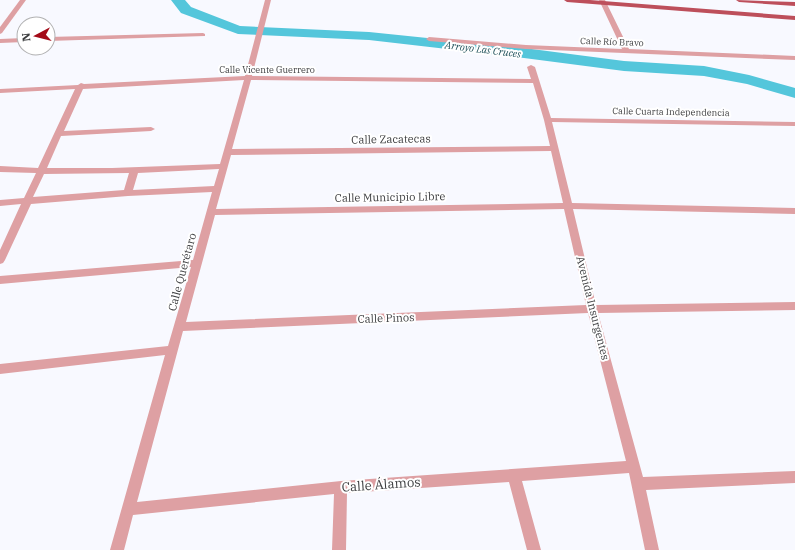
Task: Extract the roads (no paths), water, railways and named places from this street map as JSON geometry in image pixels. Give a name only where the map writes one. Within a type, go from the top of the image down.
[{"type":"main road","points":[[567,0],[795,18]]},
{"type":"main road","points":[[739,0],[795,4]]},
{"type":"street","points":[[0,32],[23,0]]},
{"type":"street","name":"Calle Querétaro","points":[[117,550],[224,166],[268,0]]},
{"type":"street","points":[[602,2],[626,51]]},
{"type":"street","points":[[56,39],[203,34]]},
{"type":"street","name":"Calle Río Bravo","points":[[429,39],[526,47],[795,58]]},
{"type":"street","points":[[0,41],[16,40]]},
{"type":"street","name":"Avenida Insurgentes","points":[[531,67],[534,81],[548,120],[592,309],[638,484],[652,550]]},
{"type":"street","name":"Calle Vicente Guerrero","points":[[0,91],[81,85],[248,78],[534,81]]},
{"type":"street","points":[[0,260],[81,85]]},
{"type":"street","name":"Calle Cuarta Independencia","points":[[548,120],[792,124]]},
{"type":"street","points":[[792,124],[795,131]]},
{"type":"street","points":[[58,134],[151,129]]},
{"type":"street","name":"Calle Zacatecas","points":[[227,152],[555,148]]},
{"type":"street","points":[[0,169],[40,172],[134,171],[224,166]]},
{"type":"street","points":[[128,193],[134,171]]},
{"type":"street","points":[[0,203],[128,193],[217,189]]},
{"type":"street","name":"Calle Municipio Libre","points":[[211,212],[569,206],[795,211]]},
{"type":"street","points":[[0,280],[196,263]]},
{"type":"street","name":"Calle Pinos","points":[[179,327],[592,309],[795,306]]},
{"type":"street","points":[[0,369],[173,350]]},
{"type":"street","name":"Calle Álamos","points":[[128,509],[341,487],[633,467]]},
{"type":"street","points":[[514,475],[534,550]]},
{"type":"street","points":[[638,484],[795,477]]},
{"type":"street","points":[[339,550],[341,487]]},
{"type":"waterway","name":"Arroyo Las Cruces","points":[[178,0],[186,10],[238,30],[369,36],[524,53],[624,66],[704,71],[749,80],[795,93]]}]
